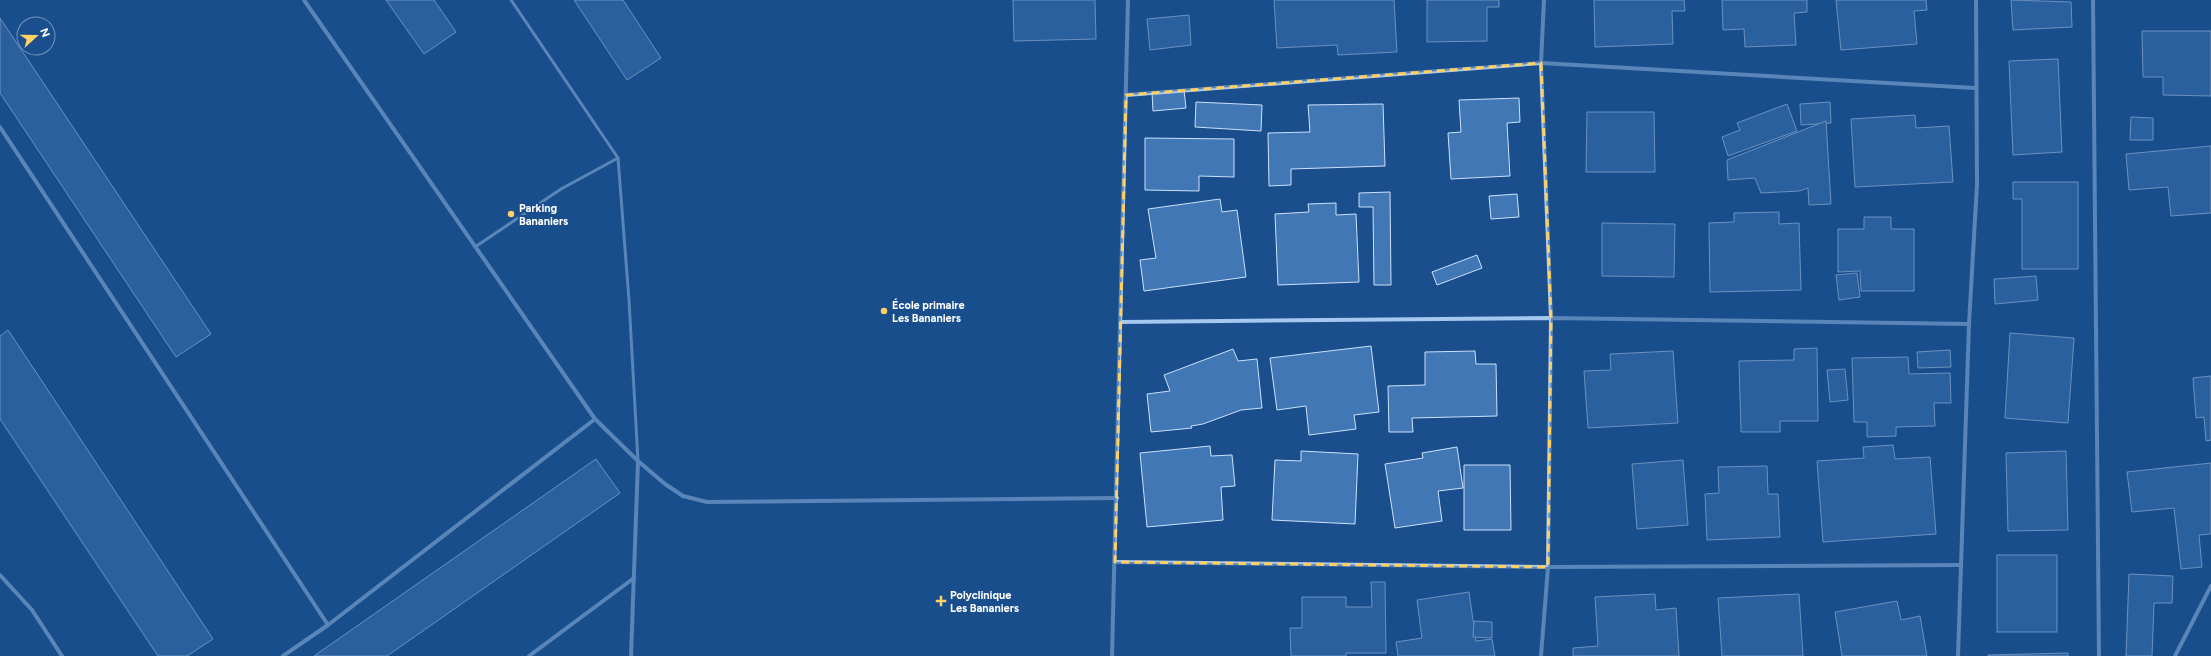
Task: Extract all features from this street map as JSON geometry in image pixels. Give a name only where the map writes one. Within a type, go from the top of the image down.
[{"type":"street","points":[[304,0],[595,419],[638,461],[683,496],[706,502],[1116,498]]},
{"type":"street","points":[[1112,656],[1128,0]]},
{"type":"street","points":[[1541,656],[1548,567],[1551,318],[1541,63],[1544,0]]},
{"type":"street","points":[[1958,656],[1968,324],[1977,184],[1975,88],[1976,0]]},
{"type":"street","points":[[2093,0],[2099,656]]},
{"type":"street","points":[[1126,95],[1541,63],[1975,88]]},
{"type":"street","points":[[0,127],[328,625]]},
{"type":"street","points":[[1121,322],[1551,318],[1968,324]]},
{"type":"street","points":[[283,656],[328,625],[595,419]]},
{"type":"street","points":[[631,656],[638,461]]},
{"type":"street","points":[[1115,562],[1548,567],[1961,565]]},
{"type":"street","points":[[0,575],[32,610],[62,656]]},
{"type":"street","points":[[529,656],[634,578]]},
{"type":"street","points":[[2175,656],[2211,586]]},
{"type":"lane","points":[[511,0],[618,158],[629,300],[638,461]]},
{"type":"lane","points":[[475,247],[561,189],[618,158]]},
{"type":"highlighted area","points":[[1541,63],[1551,318],[1548,567],[1115,562],[1126,95]]},
{"type":"building","points":[[386,0],[434,0],[456,32],[424,54]]},
{"type":"building","points":[[574,0],[623,0],[661,58],[627,80]]},
{"type":"building","points":[[1013,0],[1095,0],[1096,39],[1014,41]]},
{"type":"building","points":[[1274,0],[1394,0],[1397,52],[1338,55],[1337,45],[1277,48]]},
{"type":"building","points":[[1427,0],[1499,0],[1499,7],[1487,7],[1487,41],[1427,42]]},
{"type":"building","points":[[1594,0],[1684,0],[1685,11],[1672,11],[1673,44],[1595,47]]},
{"type":"building","points":[[1722,0],[1807,0],[1807,12],[1794,13],[1796,45],[1745,47],[1744,29],[1723,30]]},
{"type":"building","points":[[1836,0],[1926,0],[1927,10],[1914,11],[1917,44],[1841,50]]},
{"type":"building","points":[[2011,0],[2071,2],[2072,27],[2013,30]]},
{"type":"building","points":[[1189,15],[1191,45],[1150,50],[1147,19]]},
{"type":"building","points":[[0,18],[16,42],[16,56],[25,56],[211,334],[176,357],[0,93]]},
{"type":"building","points":[[2142,31],[2211,31],[2211,96],[2163,95],[2163,77],[2143,77]]},
{"type":"building","points":[[2058,59],[2062,152],[2013,155],[2009,61]]},
{"type":"building","points":[[1184,90],[1186,108],[1153,111],[1152,92]]},
{"type":"building","points":[[1519,98],[1520,122],[1507,123],[1510,176],[1451,179],[1448,133],[1461,132],[1459,100]]},
{"type":"building","points":[[1196,102],[1262,105],[1261,131],[1195,127]]},
{"type":"building","points":[[1830,102],[1831,123],[1801,125],[1800,104]]},
{"type":"building","points":[[1383,104],[1385,166],[1291,169],[1291,185],[1269,186],[1268,133],[1310,132],[1308,105]]},
{"type":"building","points":[[1787,104],[1797,131],[1728,156],[1722,137],[1740,130],[1737,123]]},
{"type":"building","points":[[1587,112],[1654,112],[1655,172],[1586,172]]},
{"type":"building","points":[[1915,115],[1916,128],[1949,126],[1953,182],[1855,187],[1851,119]]},
{"type":"building","points":[[2131,117],[2153,118],[2153,140],[2130,140]]},
{"type":"building","points":[[1826,121],[1831,204],[1809,205],[1808,188],[1799,191],[1761,193],[1755,178],[1728,180],[1727,160]]},
{"type":"building","points":[[1145,138],[1234,139],[1234,177],[1199,176],[1199,191],[1145,190]]},
{"type":"building","points":[[2211,146],[2211,213],[2171,216],[2168,187],[2129,190],[2126,154]]},
{"type":"building","points":[[2013,182],[2078,182],[2078,269],[2022,269],[2022,199],[2013,199]]},
{"type":"building","points":[[1390,192],[1391,285],[1374,285],[1373,207],[1359,207],[1359,193]]},
{"type":"building","points":[[1517,194],[1519,217],[1491,219],[1489,196]]},
{"type":"building","points":[[1220,199],[1222,212],[1237,210],[1246,277],[1144,291],[1140,260],[1156,258],[1148,209]]},
{"type":"building","points":[[1336,203],[1336,215],[1356,214],[1359,282],[1278,285],[1275,214],[1309,212],[1308,204]]},
{"type":"building","points":[[1779,212],[1779,224],[1799,223],[1801,290],[1710,292],[1709,223],[1734,222],[1734,213]]},
{"type":"building","points":[[1864,217],[1891,217],[1891,229],[1914,229],[1914,291],[1861,291],[1860,271],[1838,272],[1838,229],[1864,229]]},
{"type":"building","points":[[1602,223],[1675,224],[1674,277],[1602,276]]},
{"type":"building","points":[[1477,255],[1482,268],[1437,285],[1432,272]]},
{"type":"building","points":[[1857,273],[1860,297],[1839,300],[1836,275]]},
{"type":"building","points":[[2036,276],[2038,300],[1995,304],[1994,279]]},
{"type":"building","points":[[8,330],[213,639],[187,656],[158,656],[0,419],[0,336]]},
{"type":"building","points":[[2010,333],[2074,338],[2068,423],[2005,418]]},
{"type":"building","points":[[1371,346],[1379,412],[1354,415],[1356,429],[1309,435],[1306,406],[1277,410],[1270,358]]},
{"type":"building","points":[[1817,348],[1818,421],[1780,421],[1780,432],[1741,432],[1739,361],[1794,360],[1794,349]]},
{"type":"building","points":[[1233,349],[1238,361],[1257,359],[1262,408],[1241,410],[1203,424],[1191,426],[1192,428],[1151,432],[1147,394],[1170,391],[1164,375]]},
{"type":"building","points":[[1950,350],[1951,367],[1918,368],[1917,352]]},
{"type":"building","points":[[1475,351],[1476,364],[1496,364],[1497,416],[1412,418],[1413,432],[1389,432],[1388,386],[1425,385],[1425,352]]},
{"type":"building","points":[[1673,351],[1678,423],[1588,428],[1584,371],[1611,370],[1610,354]]},
{"type":"building","points":[[1908,357],[1909,374],[1950,373],[1951,403],[1934,403],[1935,426],[1896,427],[1896,436],[1867,437],[1867,422],[1854,422],[1852,358]]},
{"type":"building","points":[[1845,369],[1848,400],[1830,402],[1827,370]]},
{"type":"building","points":[[2211,376],[2211,440],[2206,441],[2204,417],[2196,418],[2193,378]]},
{"type":"building","points":[[1893,445],[1895,459],[1930,457],[1936,534],[1823,542],[1817,461],[1864,458],[1863,447]]},
{"type":"building","points":[[1210,446],[1211,456],[1232,455],[1235,486],[1221,487],[1223,520],[1147,527],[1140,453]]},
{"type":"building","points":[[1457,447],[1463,488],[1438,491],[1442,521],[1395,528],[1385,464],[1423,458],[1422,453]]},
{"type":"building","points":[[1301,451],[1358,454],[1355,524],[1272,520],[1275,460],[1301,461]]},
{"type":"building","points":[[2066,451],[2068,530],[2008,531],[2006,453]]},
{"type":"building","points":[[596,459],[620,493],[387,656],[314,656]]},
{"type":"building","points":[[1683,460],[1688,525],[1637,529],[1632,464]]},
{"type":"building","points":[[2211,463],[2211,534],[2199,535],[2202,567],[2181,569],[2174,508],[2132,512],[2127,472]]},
{"type":"building","points":[[1464,465],[1510,465],[1511,530],[1464,530]]},
{"type":"building","points":[[1767,466],[1768,494],[1778,494],[1780,537],[1707,540],[1705,494],[1719,493],[1718,467]]},
{"type":"building","points":[[1997,555],[2057,555],[2057,632],[1997,632]]},
{"type":"building","points":[[2129,574],[2173,576],[2172,603],[2154,603],[2152,656],[2126,656]]},
{"type":"building","points":[[1371,582],[1385,582],[1386,653],[1346,653],[1346,656],[1291,656],[1290,628],[1302,628],[1302,597],[1346,597],[1346,607],[1372,607]]},
{"type":"building","points":[[1469,592],[1476,641],[1492,639],[1495,656],[1398,656],[1396,642],[1422,638],[1417,600]]},
{"type":"building","points":[[1655,594],[1656,610],[1676,608],[1679,656],[1573,656],[1573,648],[1598,646],[1595,597]]},
{"type":"building","points":[[1799,594],[1803,656],[1722,656],[1718,598]]},
{"type":"building","points":[[1897,601],[1901,620],[1920,616],[1927,656],[1842,656],[1835,612]]},
{"type":"building","points":[[1474,621],[1492,622],[1492,638],[1473,637]]},
{"type":"building","points":[[2068,653],[2068,656],[1988,656],[1988,655]]},
{"type":"place","name":"Parking Bananiers","points":[[511,214]]},
{"type":"place","name":"École primaire Les Bananiers","points":[[884,311]]},
{"type":"place","name":"Polyclinique Les Bananiers","points":[[941,601]]}]
